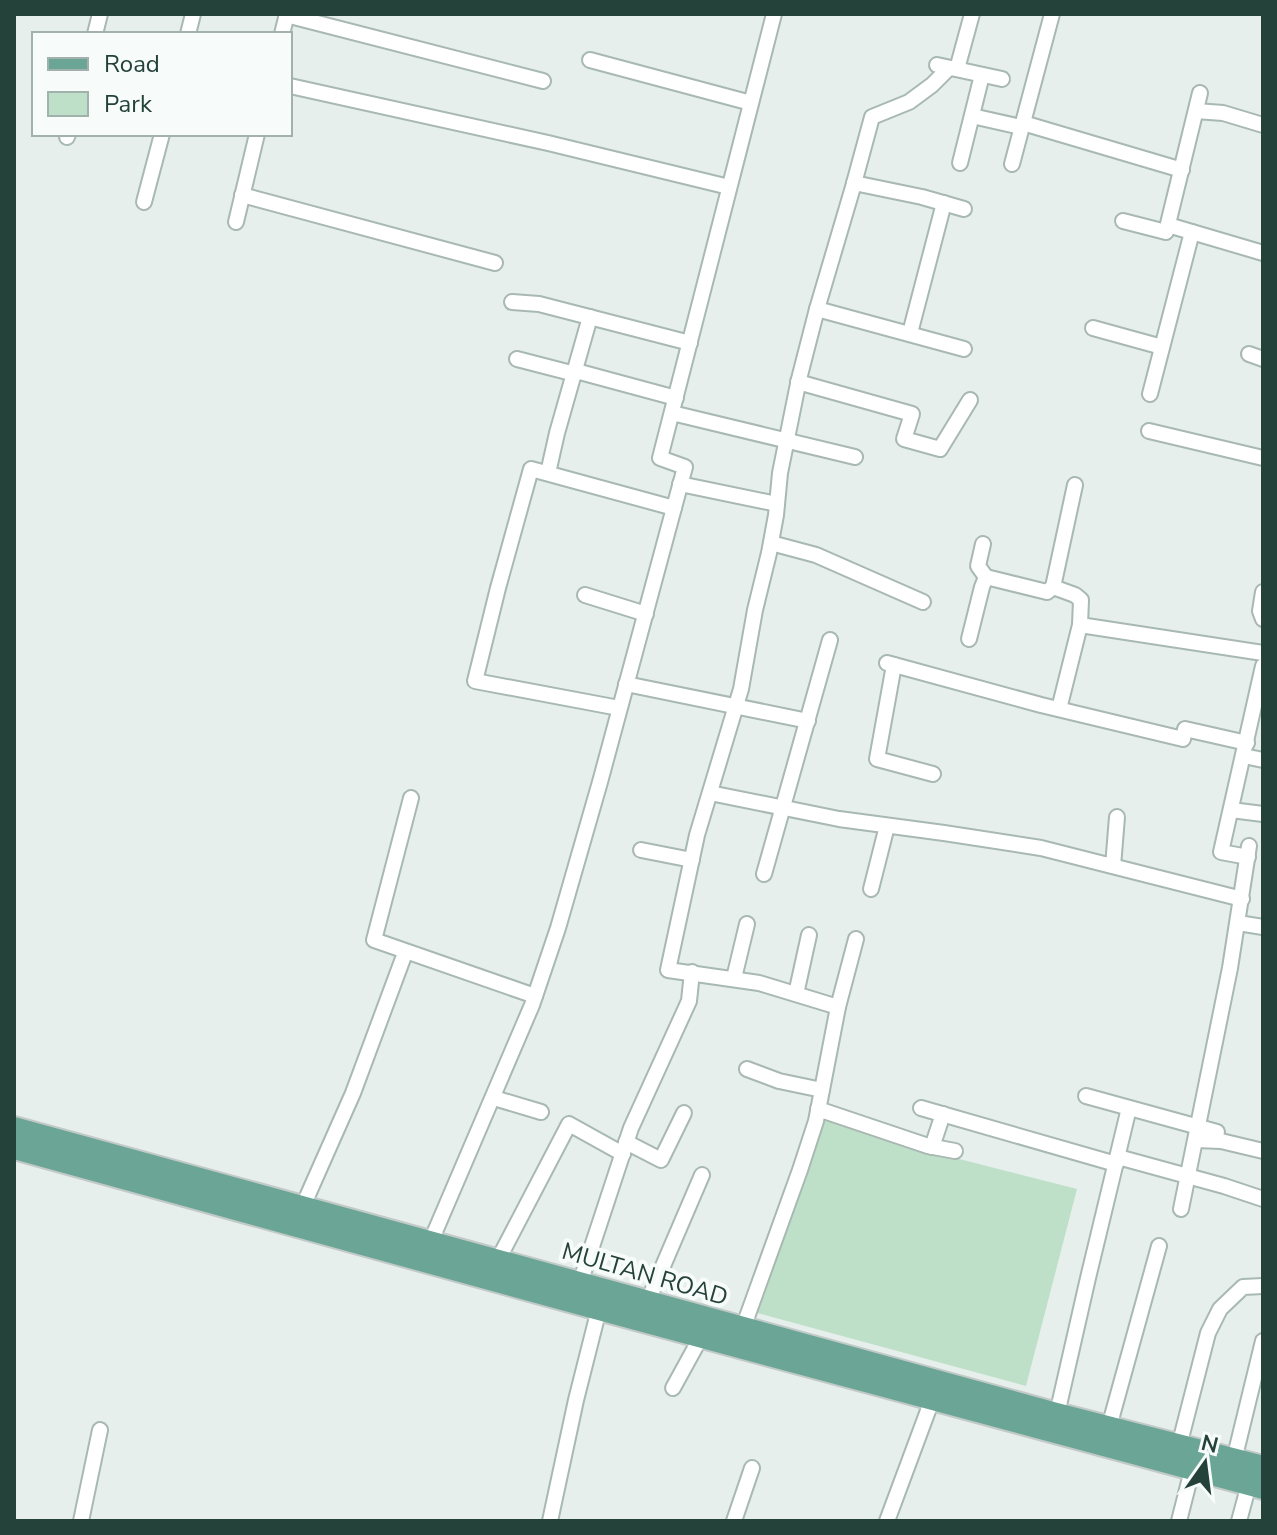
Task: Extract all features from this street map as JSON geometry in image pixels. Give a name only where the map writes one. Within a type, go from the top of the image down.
[{"type":"main road","name":"MULTAN ROAD","points":[[14,1128],[1234,1460],[1258,1480]]},
{"type":"main road","name":"MULTAN ROAD","points":[[14,1148],[1192,1470],[1258,1480]]},
{"type":"street","points":[[431,1241],[535,996],[600,782],[685,467],[660,458],[774,14]]},
{"type":"street","points":[[838,1007],[759,983],[668,970],[697,835],[736,706],[771,543],[798,382],[872,117],[909,102],[932,85],[947,67],[972,14]]},
{"type":"street","points":[[1012,164],[1052,14]]},
{"type":"street","points":[[286,15],[543,81]]},
{"type":"street","points":[[590,60],[751,103]]},
{"type":"street","points":[[947,67],[1002,79]]},
{"type":"street","points":[[960,163],[982,75]]},
{"type":"street","points":[[292,86],[729,187]]},
{"type":"street","points":[[1123,221],[1166,232],[1200,93]]},
{"type":"street","points":[[1196,111],[1223,113],[1263,125]]},
{"type":"street","points":[[972,116],[1022,125],[1182,170]]},
{"type":"street","points":[[144,202],[161,136]]},
{"type":"street","points":[[236,222],[257,136]]},
{"type":"street","points":[[854,183],[964,209]]},
{"type":"street","points":[[242,195],[495,263]]},
{"type":"street","points":[[910,333],[944,203]]},
{"type":"street","points":[[1168,225],[1263,253]]},
{"type":"street","points":[[1150,394],[1192,232]]},
{"type":"street","points":[[512,302],[539,304],[690,343]]},
{"type":"street","points":[[817,309],[964,349]]},
{"type":"street","points":[[548,473],[590,317]]},
{"type":"street","points":[[1093,328],[1162,347]]},
{"type":"street","points":[[517,359],[676,398]]},
{"type":"street","points":[[798,382],[912,414],[904,439],[940,449],[970,400]]},
{"type":"street","points":[[672,413],[855,457]]},
{"type":"street","points":[[1149,431],[1263,458]]},
{"type":"street","points":[[619,708],[475,681],[498,588],[531,469],[674,508]]},
{"type":"street","points":[[680,484],[777,504]]},
{"type":"street","points":[[983,544],[978,566],[986,577],[1047,592],[1053,587],[1075,485]]},
{"type":"street","points":[[771,543],[816,555],[923,602]]},
{"type":"street","points":[[969,639],[986,577]]},
{"type":"street","points":[[1053,587],[1081,600],[1080,625],[1059,709]]},
{"type":"street","points":[[1263,592],[1260,611],[1263,617]]},
{"type":"street","points":[[585,595],[646,614]]},
{"type":"street","points":[[1080,625],[1263,653]]},
{"type":"street","points":[[764,874],[830,640]]},
{"type":"street","points":[[933,774],[877,759],[890,664],[1183,739],[1185,729],[1245,750],[1263,760]]},
{"type":"street","points":[[1181,1209],[1242,899],[1249,851],[1221,852],[1261,686],[1263,666]]},
{"type":"street","points":[[626,684],[808,721]]},
{"type":"street","points":[[710,793],[839,819],[1041,848],[1242,899]]},
{"type":"street","points":[[411,798],[374,940],[535,996]]},
{"type":"street","points":[[1231,810],[1263,814]]},
{"type":"street","points":[[1113,866],[1117,817]]},
{"type":"street","points":[[871,889],[887,826]]},
{"type":"street","points":[[641,850],[692,860]]},
{"type":"street","points":[[1238,923],[1263,927]]},
{"type":"street","points":[[734,978],[747,924]]},
{"type":"street","points":[[796,994],[809,935]]},
{"type":"street","points":[[743,1328],[800,1170],[818,1109],[838,1007],[856,939]]},
{"type":"street","points":[[303,1206],[353,1093],[405,953]]},
{"type":"street","points":[[580,1283],[624,1148],[689,1001],[692,972]]},
{"type":"street","points":[[747,1069],[779,1081],[822,1090]]},
{"type":"street","points":[[1086,1096],[1221,1141],[1263,1151]]},
{"type":"street","points":[[494,1098],[541,1112]]},
{"type":"street","points":[[921,1108],[1263,1199]]},
{"type":"street","points":[[1057,1414],[1129,1108]]},
{"type":"street","points":[[818,1109],[932,1147],[955,1151]]},
{"type":"street","points":[[498,1260],[569,1124],[661,1160],[684,1113]]},
{"type":"street","points":[[932,1147],[943,1114]]},
{"type":"street","points":[[1198,1133],[1217,1132]]},
{"type":"street","points":[[648,1301],[702,1175]]},
{"type":"street","points":[[1109,1427],[1159,1246]]},
{"type":"street","points":[[1179,1446],[1208,1333],[1220,1309],[1243,1287],[1263,1286]]},
{"type":"street","points":[[550,1521],[599,1309]]},
{"type":"street","points":[[673,1388],[701,1337]]},
{"type":"street","points":[[1234,1460],[1263,1341]]},
{"type":"street","points":[[887,1521],[932,1400]]},
{"type":"street","points":[[81,1521],[100,1430]]},
{"type":"street","points":[[734,1521],[752,1468]]},
{"type":"street","points":[[1179,1521],[1192,1470]]},
{"type":"street","points":[[1239,1521],[1258,1480]]},
{"type":"green space","points":[[821,1117],[932,1152],[1077,1189],[1026,1386],[754,1312]]}]
